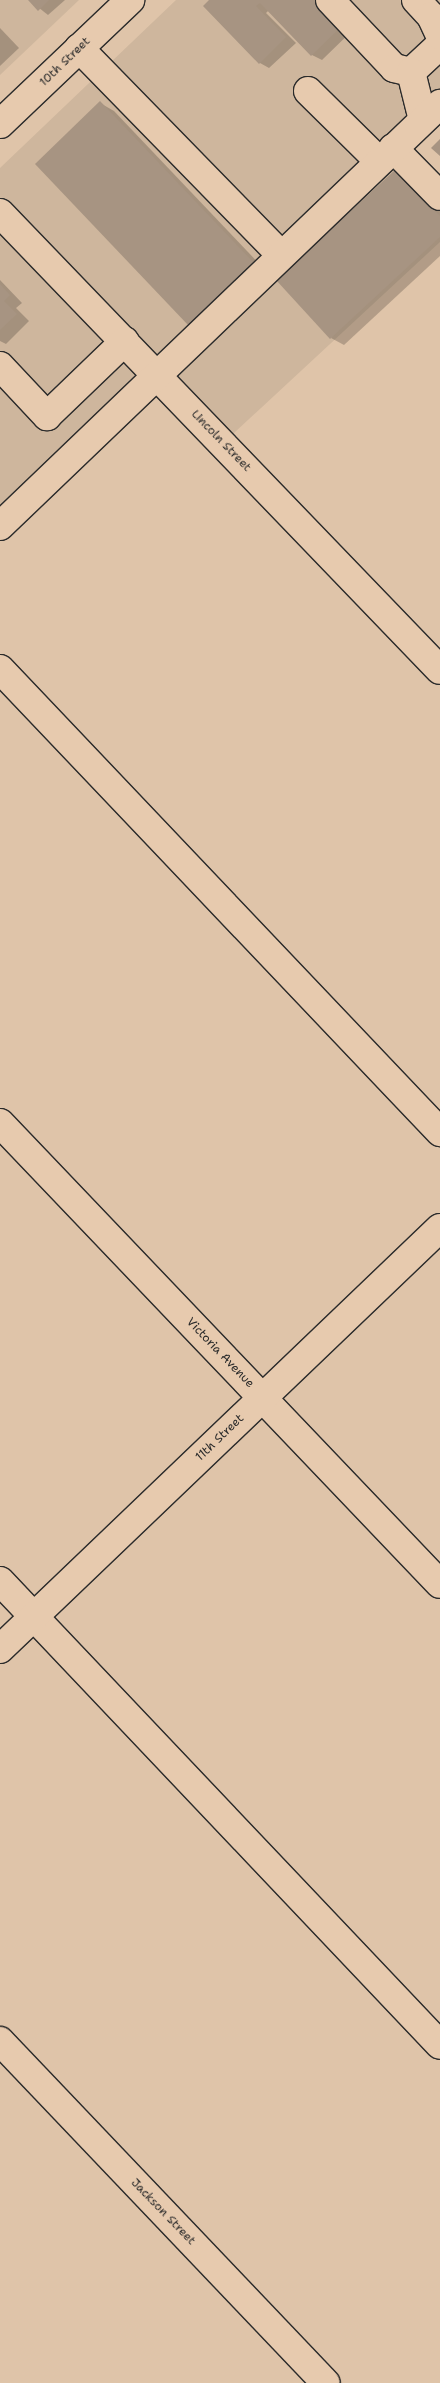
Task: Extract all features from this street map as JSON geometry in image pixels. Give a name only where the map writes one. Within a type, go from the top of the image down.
[{"type":"street","name":"10th Street","points":[[0,124],[130,0]]},
{"type":"street","points":[[330,0],[394,68],[412,72]]},
{"type":"street","points":[[416,0],[431,16],[440,35]]},
{"type":"street","points":[[412,72],[440,46]]},
{"type":"street","points":[[80,48],[281,255]]},
{"type":"street","points":[[0,526],[156,373],[432,112],[412,72]]},
{"type":"street","points":[[308,90],[440,196]]},
{"type":"street","name":"Lincoln Street","points":[[0,212],[440,670]]},
{"type":"street","points":[[0,366],[47,416],[125,341]]},
{"type":"street","points":[[0,669],[440,1132]]},
{"type":"street","name":"Victoria Avenue","points":[[0,1123],[440,1584]]},
{"type":"street","name":"11th Street","points":[[0,1649],[440,1228]]},
{"type":"street","points":[[0,1581],[440,2045]]},
{"type":"street","name":"Jackson Street","points":[[0,2041],[326,2383]]},
{"type":"shaded area","points":[[0,0],[79,0],[0,75]]},
{"type":"shaded area","points":[[176,0],[440,0],[440,115],[407,146],[440,181],[440,242],[220,446],[160,383],[0,537],[0,168]]},
{"type":"building","points":[[28,0],[49,0],[38,11]]},
{"type":"building","points":[[209,0],[327,0],[347,21],[311,56],[260,3],[256,6],[286,37],[259,64],[203,6]]},
{"type":"building","points":[[100,101],[254,263],[188,325],[35,164]]},
{"type":"building","points":[[440,139],[440,156],[431,148]]},
{"type":"building","points":[[396,169],[440,216],[440,237],[330,339],[276,280]]},
{"type":"building","points":[[0,284],[10,295],[4,301],[17,314],[0,330]]}]
